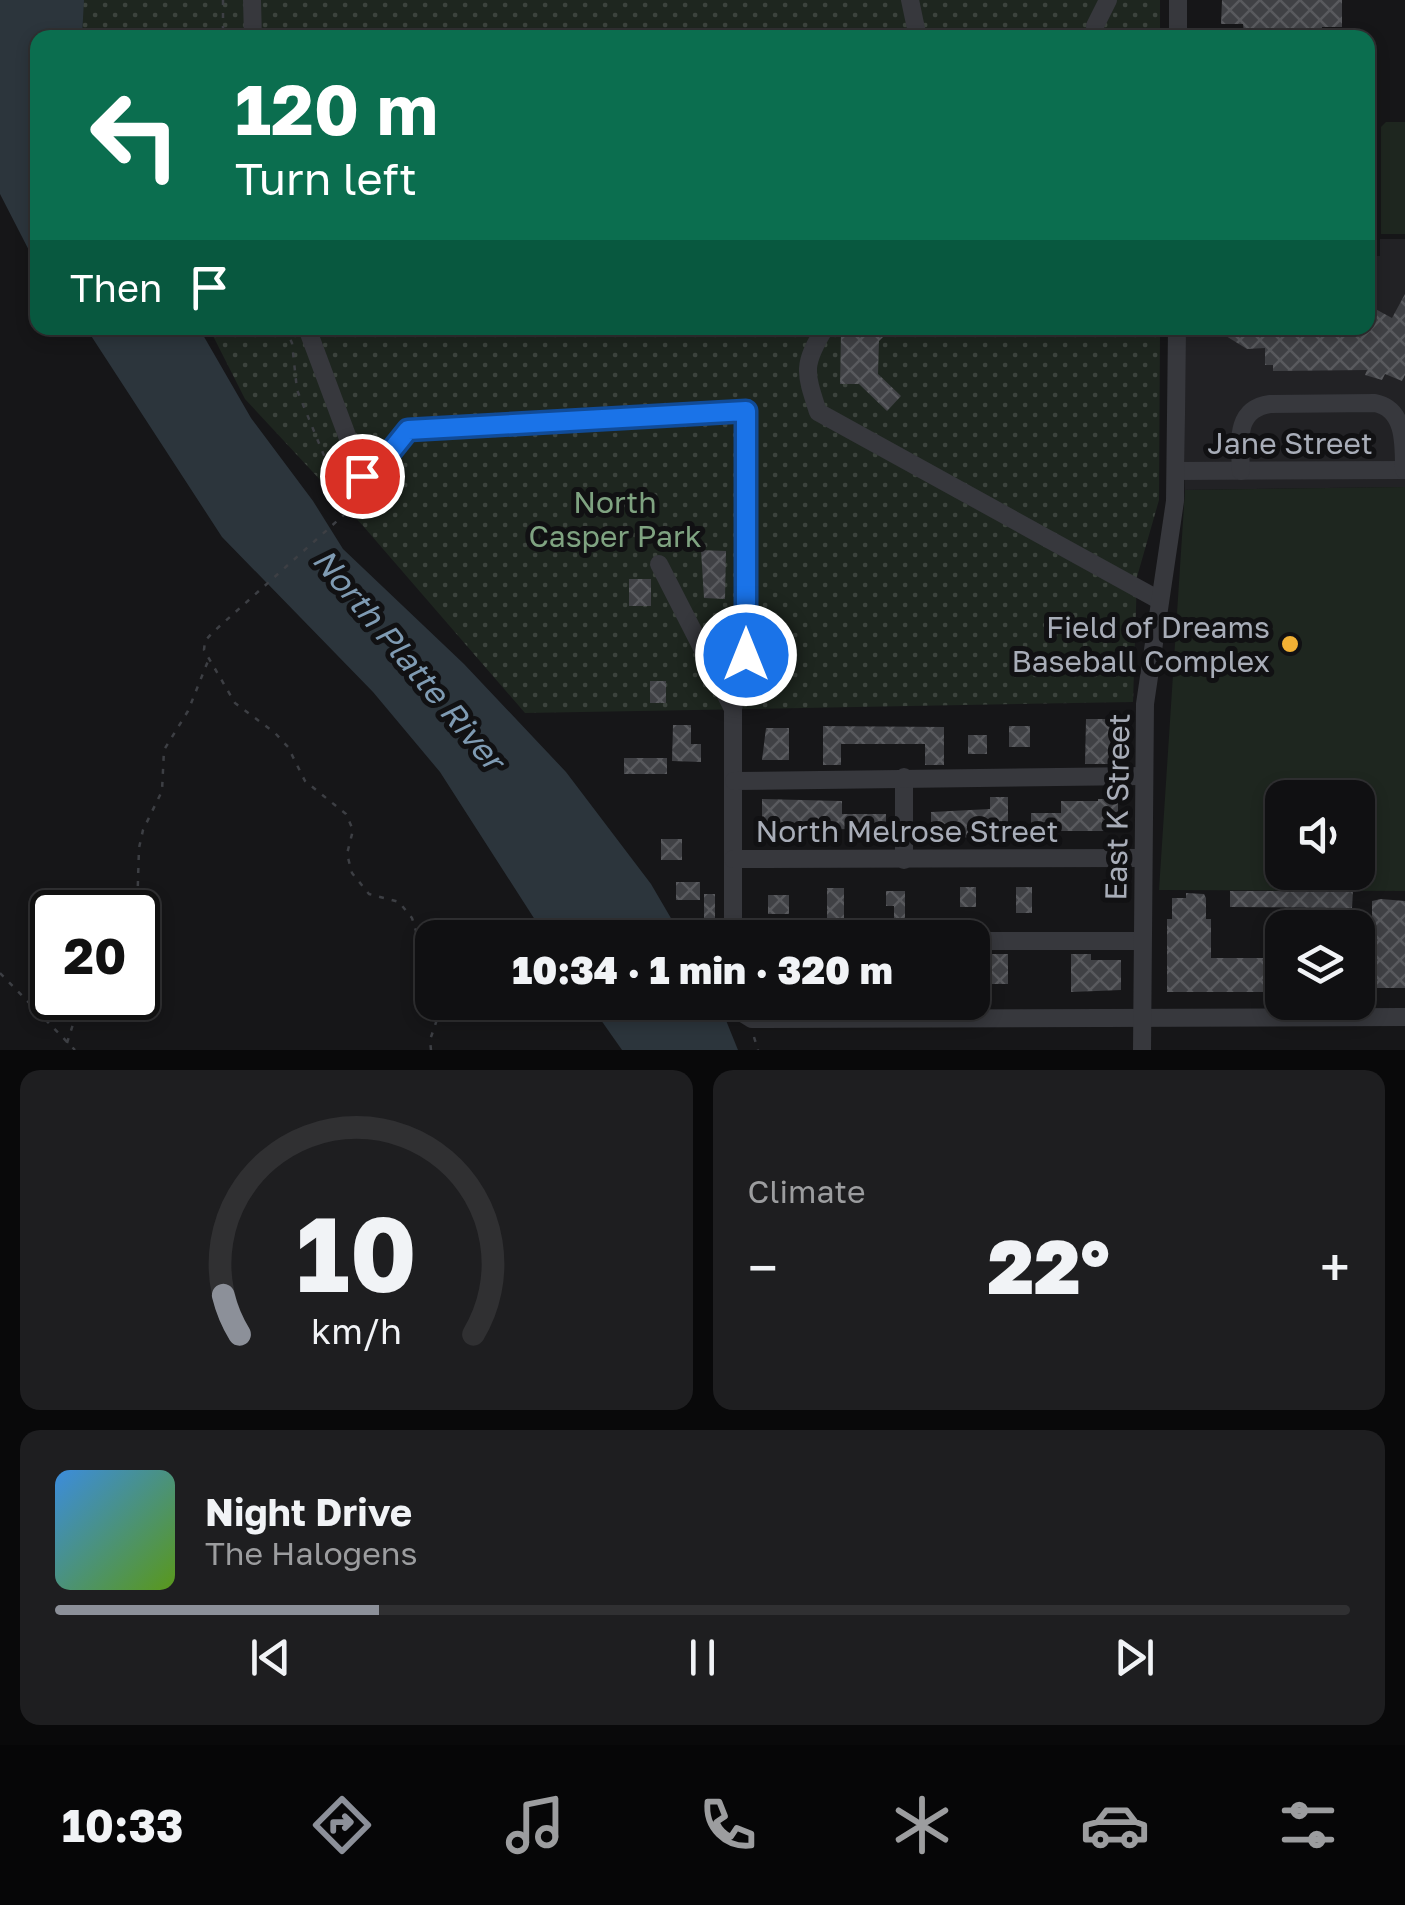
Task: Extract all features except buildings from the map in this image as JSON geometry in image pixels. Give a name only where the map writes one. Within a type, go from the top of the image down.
[{"type":"street","points":[[252,0],[253,30]]},
{"type":"street","points":[[910,0],[916,30]]},
{"type":"street","points":[[1094,30],[1108,0]]},
{"type":"street","points":[[1178,0],[1178,30]]},
{"type":"street","points":[[310,335],[362,476],[375,497],[348,509]]},
{"type":"street","points":[[821,335],[805,374],[818,412],[1159,600]]},
{"type":"street","name":"East K Street","points":[[1142,1050],[1145,704],[1172,537],[1177,335]]},
{"type":"street","points":[[1241,471],[1242,425],[1255,408],[1270,404],[1340,403],[1383,404],[1396,412],[1403,425],[1405,470]]},
{"type":"street","points":[[362,476],[388,455],[408,430],[746,411],[746,655],[734,710],[733,920]]},
{"type":"street","name":"Jane Street","points":[[1176,471],[1405,470]]},
{"type":"street","points":[[659,564],[734,710]]},
{"type":"street","points":[[734,781],[1142,776]]},
{"type":"street","points":[[904,777],[904,860]]},
{"type":"street","name":"North Melrose Street","points":[[732,860],[1142,858]]},
{"type":"street","points":[[990,941],[1142,941]]},
{"type":"street","points":[[990,1018],[1405,1017]]},
{"type":"path","points":[[223,0],[224,30]]},
{"type":"path","points":[[288,335],[297,390],[330,470],[345,487],[348,509],[256,592],[205,642],[204,650],[235,703],[275,732],[288,747],[305,781],[346,814],[354,830],[347,854],[352,872],[369,894],[400,902],[415,927]]},
{"type":"path","points":[[138,890],[143,830],[162,790],[164,750],[188,712],[209,658]]},
{"type":"path","points":[[0,973],[75,1050]]},
{"type":"path","points":[[66,1044],[74,1020]]},
{"type":"path","points":[[431,1050],[437,1020]]},
{"type":"shaded area","points":[[1380,239],[1405,239],[1405,487],[1185,490],[1185,335],[1375,335],[1375,256],[1380,256]]},
{"type":"green space","points":[[82,0],[1160,0],[1160,30],[81,30]]},
{"type":"green space","points":[[1386,122],[1405,122],[1405,234],[1381,234],[1381,127]]},
{"type":"green space","name":"North Casper Park","points":[[213,335],[1160,335],[1159,500],[1137,577],[1133,702],[525,713],[364,527],[245,399]]},
{"type":"green space","name":"Field of Dreams Baseball Complex","points":[[1405,487],[1405,891],[1159,890],[1185,490]]},
{"type":"water","points":[[0,0],[84,0],[82,30],[30,30],[30,252],[0,194]]},
{"type":"water","name":"North Platte River","points":[[91,335],[203,335],[251,418],[313,501],[343,549],[464,664],[566,772],[651,884],[672,920],[535,920],[440,772],[373,692],[222,537]]},
{"type":"water","points":[[601,1020],[726,1020],[738,1050],[622,1050]]},
{"type":"place","name":"Field of Dreams Baseball Complex","points":[[1290,644]]},
{"type":"route","points":[[362,476],[388,455],[408,430],[746,411],[746,655]]}]
